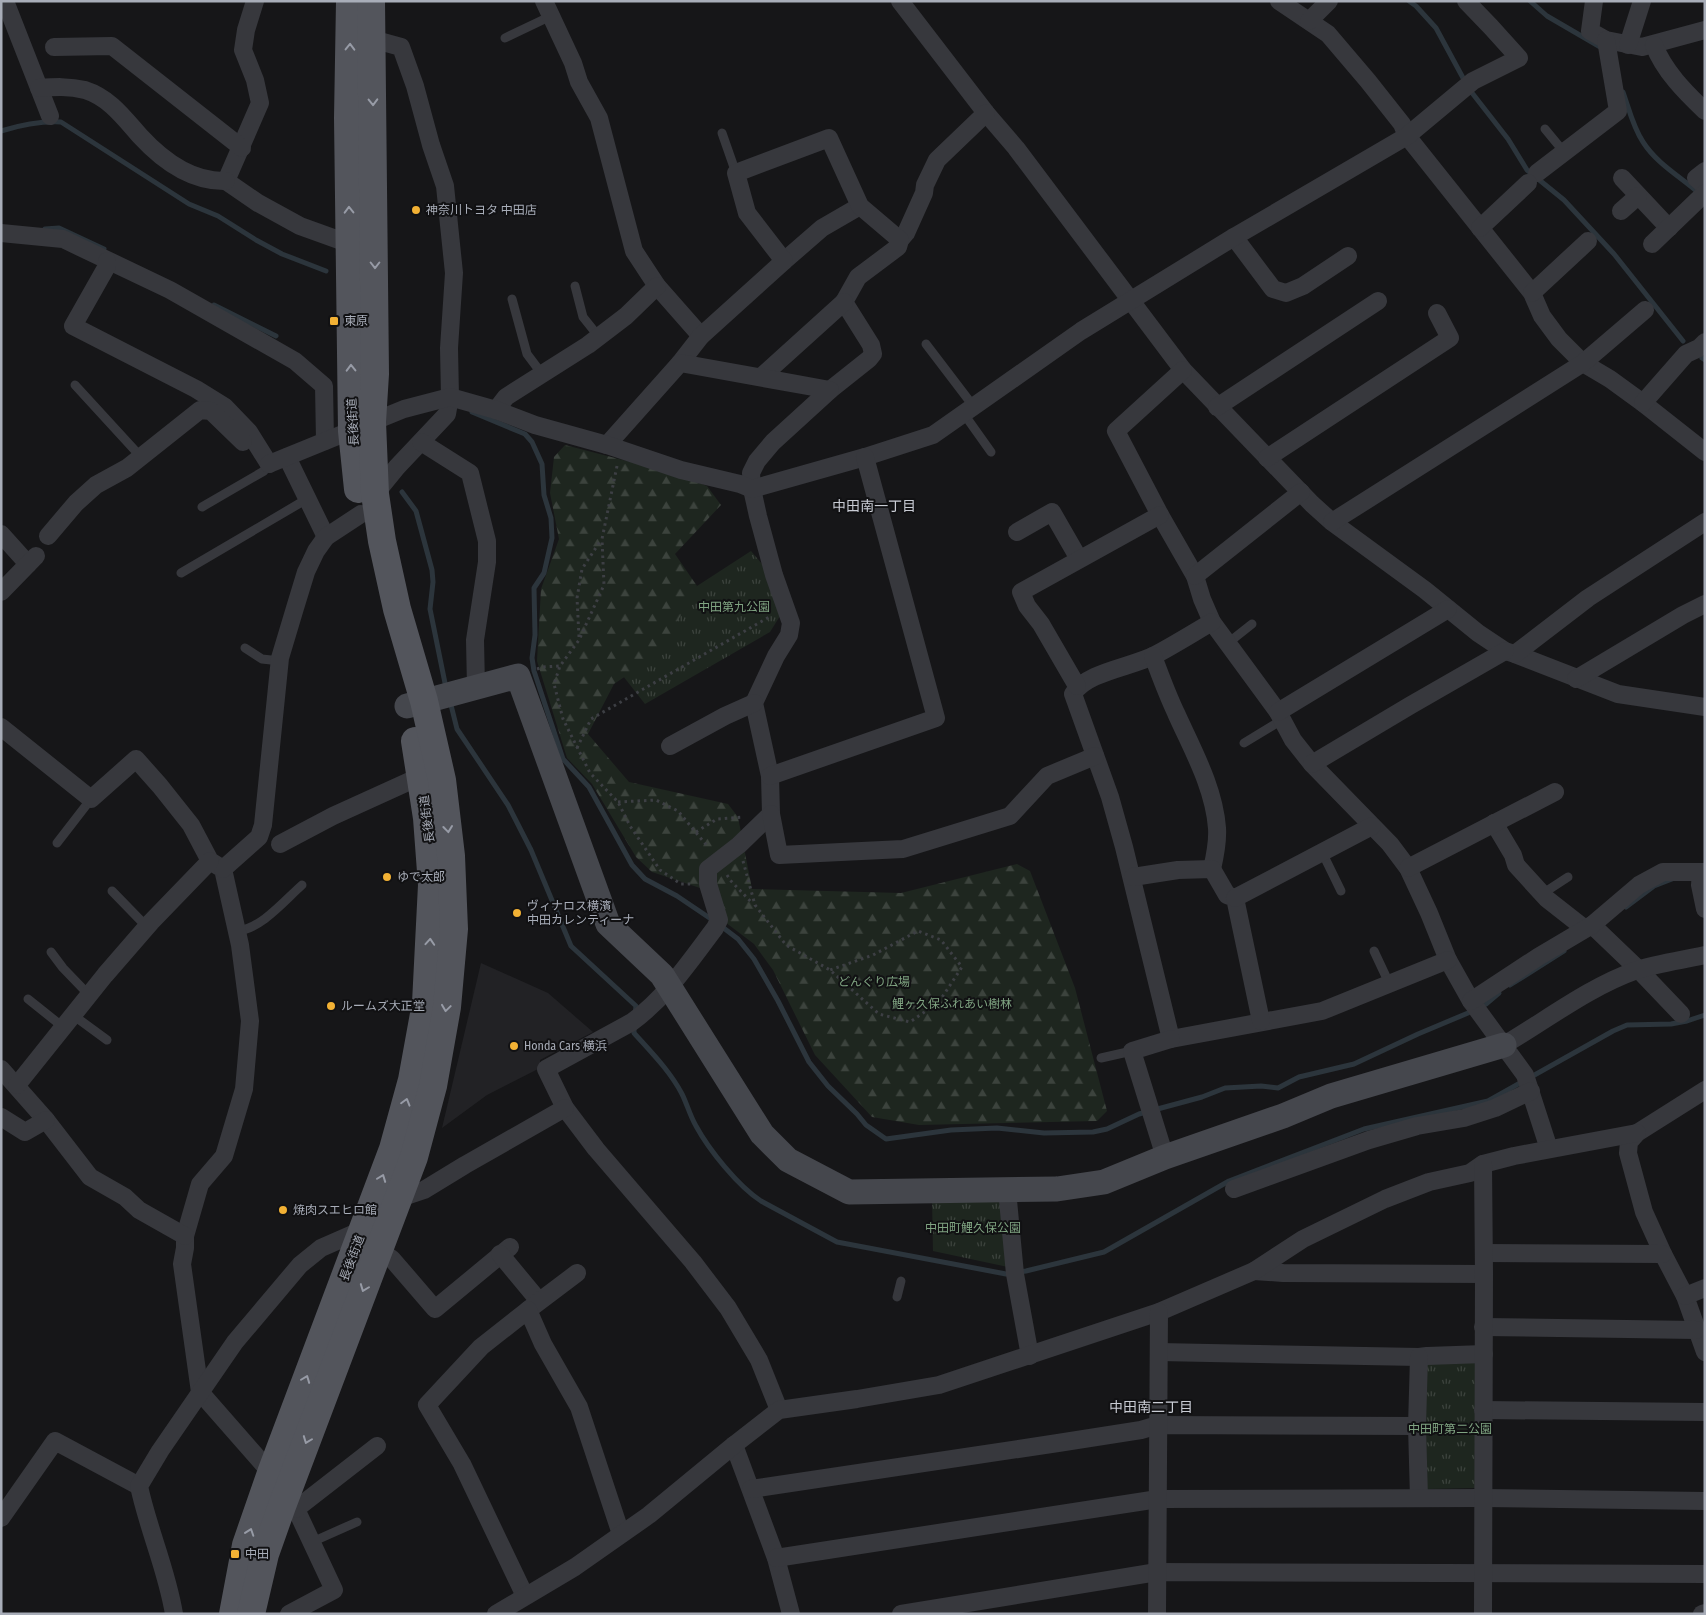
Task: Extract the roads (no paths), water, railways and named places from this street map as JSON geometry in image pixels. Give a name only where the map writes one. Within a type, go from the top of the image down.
[{"type":"main road","name":"長後街道","points":[[233,1614],[246,1545],[271,1473],[370,1239],[398,1199],[414,1157],[433,1086],[447,1007],[454,929],[451,856],[443,790],[440,696],[368,560],[368,504],[350,244],[348,118],[350,1]]},
{"type":"main road","name":"長後街道","points":[[362,427],[375,374],[371,1]]},
{"type":"main road","name":"長後街道","points":[[251,1614],[265,1554],[289,1508],[370,1239],[412,1080],[426,1003],[432,885],[427,818],[421,776],[440,696]]},
{"type":"street","points":[[5,1],[50,116]]},
{"type":"street","points":[[226,181],[260,103],[255,80],[244,50],[246,30],[254,1]]},
{"type":"street","points":[[900,1],[986,114],[1016,148],[1184,370],[1300,492],[1332,522],[1448,609],[1510,652],[1618,694],[1705,708]]},
{"type":"street","points":[[1279,1],[1328,34],[1368,81],[1402,124],[1407,136],[1532,293],[1542,316],[1559,338],[1583,363],[1610,379],[1643,403],[1705,452]]},
{"type":"street","points":[[1310,21],[1329,1]]},
{"type":"street","points":[[269,464],[404,409],[450,397],[681,470],[740,484],[752,489],[865,457],[932,435],[1081,331],[1234,237],[1407,136],[1468,85],[1519,58],[1466,1]]},
{"type":"street","points":[[1594,1],[1590,31],[1606,42],[1642,47],[1705,30]]},
{"type":"street","points":[[1628,45],[1642,1]]},
{"type":"street","points":[[548,9],[573,63],[579,82],[599,118],[634,251],[657,286],[701,336]]},
{"type":"street","points":[[17,1085],[89,995],[147,927],[216,865],[259,837],[263,825],[280,661],[306,572],[316,551],[326,537],[368,504],[396,467],[447,414],[450,397],[449,348],[454,273],[445,186],[401,46],[372,39]]},
{"type":"street","points":[[1480,228],[1533,178],[1618,111],[1606,42]]},
{"type":"street","points":[[1654,45],[1660,60],[1688,95],[1705,112]]},
{"type":"street","points":[[54,47],[112,46],[242,148]]},
{"type":"street","points":[[39,88],[63,86],[85,90],[106,101],[120,112],[158,154],[184,173],[217,182],[226,181],[258,204],[300,226],[350,244]]},
{"type":"street","points":[[761,377],[844,302],[858,277],[898,247],[924,194],[925,185],[937,160],[986,114]]},
{"type":"street","points":[[784,261],[747,213],[736,173],[829,138],[860,206],[900,240]]},
{"type":"street","points":[[1652,244],[1702,193],[1696,178],[1705,171]]},
{"type":"street","points":[[1622,178],[1669,228]]},
{"type":"street","points":[[1622,211],[1638,196]]},
{"type":"street","points":[[613,447],[701,336],[822,228],[860,206]]},
{"type":"street","points":[[1,233],[63,240],[170,290],[295,361],[324,386],[325,441]]},
{"type":"street","points":[[1234,237],[1273,289],[1286,293],[1303,286],[1348,256]]},
{"type":"street","points":[[1532,293],[1588,241]]},
{"type":"street","points":[[108,261],[73,326],[196,389],[225,406],[249,432],[269,464]]},
{"type":"street","points":[[496,410],[506,397],[599,337],[626,316],[657,286]]},
{"type":"street","points":[[1217,406],[1378,301]]},
{"type":"street","points":[[844,302],[871,345],[873,354],[869,360],[830,390],[773,442],[757,461],[751,473],[752,489],[758,516],[774,575],[791,624],[789,635],[776,656],[754,703],[770,776],[771,814],[779,855],[903,849],[1010,816],[1047,776],[1095,756]]},
{"type":"street","points":[[1332,522],[1583,363],[1645,310]]},
{"type":"street","points":[[1267,458],[1450,338],[1437,313]]},
{"type":"street","points":[[1643,403],[1686,354],[1699,348],[1705,342]]},
{"type":"street","points":[[680,363],[830,390]]},
{"type":"street","points":[[1184,370],[1116,431],[1160,515],[1195,576],[1212,622],[1280,716],[1293,740],[1312,764],[1390,844],[1408,868],[1448,960],[1471,1001],[1504,1045],[1528,1084],[1549,1149]]},
{"type":"street","points":[[48,536],[76,503],[96,485],[127,468],[200,410],[211,411],[269,464]]},
{"type":"street","points":[[421,442],[470,473],[487,541],[487,562],[475,640],[440,696]]},
{"type":"street","points":[[287,457],[326,537]]},
{"type":"street","points":[[770,776],[936,718],[865,457]]},
{"type":"street","points":[[1195,576],[1300,492]]},
{"type":"street","points":[[1017,532],[1052,512],[1079,559]]},
{"type":"street","points":[[1077,686],[1041,624],[1027,606],[1021,592],[1160,515]]},
{"type":"street","points":[[1312,764],[1411,705],[1510,652],[1588,598],[1705,522]]},
{"type":"street","points":[[1,534],[32,560],[1,592]]},
{"type":"street","points":[[1576,679],[1683,615],[1705,604]]},
{"type":"street","points":[[1280,716],[1448,609]]},
{"type":"street","points":[[1171,1039],[1133,877],[1110,797],[1073,694],[1077,686],[1107,672],[1153,656],[1212,622]]},
{"type":"street","points":[[1153,656],[1204,775],[1214,806],[1217,844],[1212,869],[1227,896],[1235,898],[1372,826]]},
{"type":"street","points":[[440,696],[518,676],[608,924],[662,975],[762,1134],[788,1160],[849,1192],[1057,1189],[1104,1182],[1165,1157],[1283,1116],[1331,1096],[1504,1045],[1574,1000],[1600,987],[1639,970],[1705,955]]},
{"type":"street","points":[[670,746],[725,716],[754,703]]},
{"type":"street","points":[[1,727],[91,798],[136,759],[191,826],[216,865],[237,931],[250,1021],[244,1090],[224,1156],[200,1184],[185,1236],[182,1264],[200,1392],[271,1473]]},
{"type":"street","points":[[280,844],[333,816],[421,776]]},
{"type":"street","points":[[1408,868],[1555,792]]},
{"type":"street","points":[[771,814],[738,845],[708,869],[708,884],[717,924],[670,987],[638,1017],[546,1069],[565,1108],[596,1149],[693,1262],[728,1308],[759,1360],[779,1410]]},
{"type":"street","points":[[1494,823],[1513,855],[1516,865],[1542,894],[1588,926],[1639,970],[1681,1014]]},
{"type":"street","points":[[1133,877],[1178,870],[1212,869]]},
{"type":"street","points":[[1471,1001],[1588,926],[1639,886],[1663,872],[1701,877],[1705,909]]},
{"type":"street","points":[[1235,898],[1261,1021]]},
{"type":"street","points":[[1165,1157],[1132,1051],[1171,1039],[1322,1011],[1448,960]]},
{"type":"street","points":[[1,1068],[46,1120],[90,1177],[125,1197],[139,1210],[185,1236]]},
{"type":"street","points":[[1234,1189],[1369,1140],[1417,1126],[1464,1118],[1495,1108],[1528,1084]]},
{"type":"street","points":[[1705,1090],[1637,1133],[1629,1142],[1628,1153],[1644,1212],[1685,1296],[1705,1352]]},
{"type":"street","points":[[398,1199],[424,1190],[565,1108]]},
{"type":"street","points":[[1,1117],[25,1132],[46,1120]]},
{"type":"street","points":[[496,1614],[575,1567],[621,1534],[678,1492],[779,1410],[938,1385],[1030,1356],[1159,1312],[1254,1271],[1303,1239],[1385,1199],[1430,1182],[1470,1172],[1483,1164],[1549,1149],[1637,1133]]},
{"type":"street","points":[[1483,1164],[1483,1614]]},
{"type":"street","points":[[1006,1190],[1015,1274],[1030,1356]]},
{"type":"street","points":[[174,1614],[170,1593],[145,1516],[139,1486],[160,1451],[236,1342],[300,1265],[321,1248],[370,1239],[392,1259],[434,1308],[505,1251],[534,1306],[543,1344],[578,1407],[621,1534]]},
{"type":"street","points":[[1484,1253],[1663,1254]]},
{"type":"street","points":[[1254,1271],[1292,1273],[1484,1274]]},
{"type":"street","points":[[525,1596],[462,1464],[427,1404],[481,1348],[577,1273]]},
{"type":"street","points":[[1685,1296],[1705,1288]]},
{"type":"street","points":[[1157,1614],[1159,1312]]},
{"type":"street","points":[[1483,1328],[1696,1330]]},
{"type":"street","points":[[1159,1352],[1419,1357],[1484,1354]]},
{"type":"street","points":[[1419,1357],[1417,1426],[1419,1498]]},
{"type":"street","points":[[1483,1410],[1705,1412]]},
{"type":"street","points":[[751,1489],[1067,1442],[1141,1430],[1158,1425],[1417,1426]]},
{"type":"street","points":[[1,1518],[55,1441],[139,1486]]},
{"type":"street","points":[[734,1445],[776,1558],[791,1614]]},
{"type":"street","points":[[289,1614],[334,1590],[312,1542],[289,1508],[378,1446]]},
{"type":"street","points":[[776,1558],[1158,1499],[1483,1498],[1705,1501]]},
{"type":"street","points":[[901,1614],[1157,1572],[1705,1574]]},
{"type":"lane","points":[[505,38],[548,9]]},
{"type":"lane","points":[[1545,129],[1564,152]]},
{"type":"lane","points":[[722,133],[736,173]]},
{"type":"lane","points":[[575,286],[583,318],[599,337]]},
{"type":"lane","points":[[512,299],[527,354],[542,374]]},
{"type":"lane","points":[[926,344],[969,410],[991,452]]},
{"type":"lane","points":[[76,385],[141,457]]},
{"type":"lane","points":[[202,508],[264,472],[269,464]]},
{"type":"lane","points":[[181,573],[307,499]]},
{"type":"lane","points":[[1228,643],[1252,624]]},
{"type":"lane","points":[[245,648],[262,659],[280,661]]},
{"type":"lane","points":[[1244,743],[1280,716]]},
{"type":"lane","points":[[56,843],[91,798]]},
{"type":"lane","points":[[1322,852],[1342,892]]},
{"type":"lane","points":[[1542,894],[1568,877]]},
{"type":"lane","points":[[237,931],[247,930],[262,922],[302,885]]},
{"type":"lane","points":[[112,892],[147,927]]},
{"type":"lane","points":[[1374,951],[1389,983]]},
{"type":"lane","points":[[50,952],[89,995]]},
{"type":"lane","points":[[28,999],[108,1040]]},
{"type":"lane","points":[[1102,1058],[1132,1051]]},
{"type":"lane","points":[[897,1297],[901,1281]]},
{"type":"lane","points":[[312,1542],[356,1522]]},
{"type":"waterway","points":[[1409,1],[1436,28],[1469,89],[1508,139],[1527,170],[1564,200],[1614,254],[1683,341]]},
{"type":"waterway","points":[[1530,1],[1547,16],[1602,48]]},
{"type":"waterway","points":[[1623,92],[1636,130],[1649,150],[1662,164],[1700,194]]},
{"type":"waterway","points":[[1,131],[31,124],[61,122],[189,204],[218,216],[282,254],[326,271]]},
{"type":"waterway","points":[[45,229],[59,228],[104,249]]},
{"type":"waterway","points":[[214,305],[276,336]]},
{"type":"waterway","points":[[472,412],[525,434],[532,442],[542,464],[544,495],[551,518],[552,538],[544,573],[534,588],[535,635],[532,658],[534,671],[563,759],[589,787],[632,865],[645,879],[677,896],[714,921]]},
{"type":"waterway","points":[[402,492],[416,511],[432,570],[433,582],[430,609],[446,688]]},
{"type":"waterway","points":[[450,701],[457,729],[508,805],[531,850],[571,946],[636,1006],[635,1015]]},
{"type":"waterway","points":[[1626,907],[1654,886],[1672,879]]},
{"type":"waterway","points":[[721,926],[738,939],[754,959],[809,1062],[828,1086],[866,1125],[886,1139],[951,1130],[997,1128],[1044,1133],[1093,1132],[1107,1129],[1139,1114],[1202,1097],[1225,1088],[1261,1086],[1278,1088],[1299,1077],[1354,1064],[1468,1013]]},
{"type":"waterway","points":[[1510,985],[1564,951]]},
{"type":"waterway","points":[[1486,1004],[1499,993]]},
{"type":"waterway","points":[[634,1026],[634,1033],[672,1077],[708,1146],[734,1177],[761,1201],[837,1242],[1006,1274],[1104,1252],[1229,1181],[1364,1129],[1488,1101],[1627,1025],[1671,1024],[1705,1015]]},
{"type":"place","name":"神奈川トヨタ 中田店","points":[[416,210]]},
{"type":"place","name":"東原","points":[[334,321]]},
{"type":"place","name":"ゆで太郎","points":[[387,877]]},
{"type":"place","name":"ヴィナロス横濱 中田カレンティーナ","points":[[517,913]]},
{"type":"place","name":"ルームズ大正堂","points":[[331,1006]]},
{"type":"place","name":"Honda Cars 横浜","points":[[514,1046]]},
{"type":"place","name":"焼肉スエヒロ館","points":[[283,1210]]},
{"type":"place","name":"中田","points":[[235,1554]]},
{"type":"district","name":"中田南一丁目","points":[[874,506]]},
{"type":"district","name":"中田南二丁目","points":[[1151,1407]]},
{"type":"park label","name":"中田第九公園","points":[[734,607]]},
{"type":"park label","name":"どんぐり広場","points":[[874,982]]},
{"type":"park label","name":"鯉ヶ久保ふれあい樹林","points":[[952,1004]]},
{"type":"park label","name":"中田町鯉久保公園","points":[[973,1228]]},
{"type":"park label","name":"中田町第二公園","points":[[1450,1429]]}]
